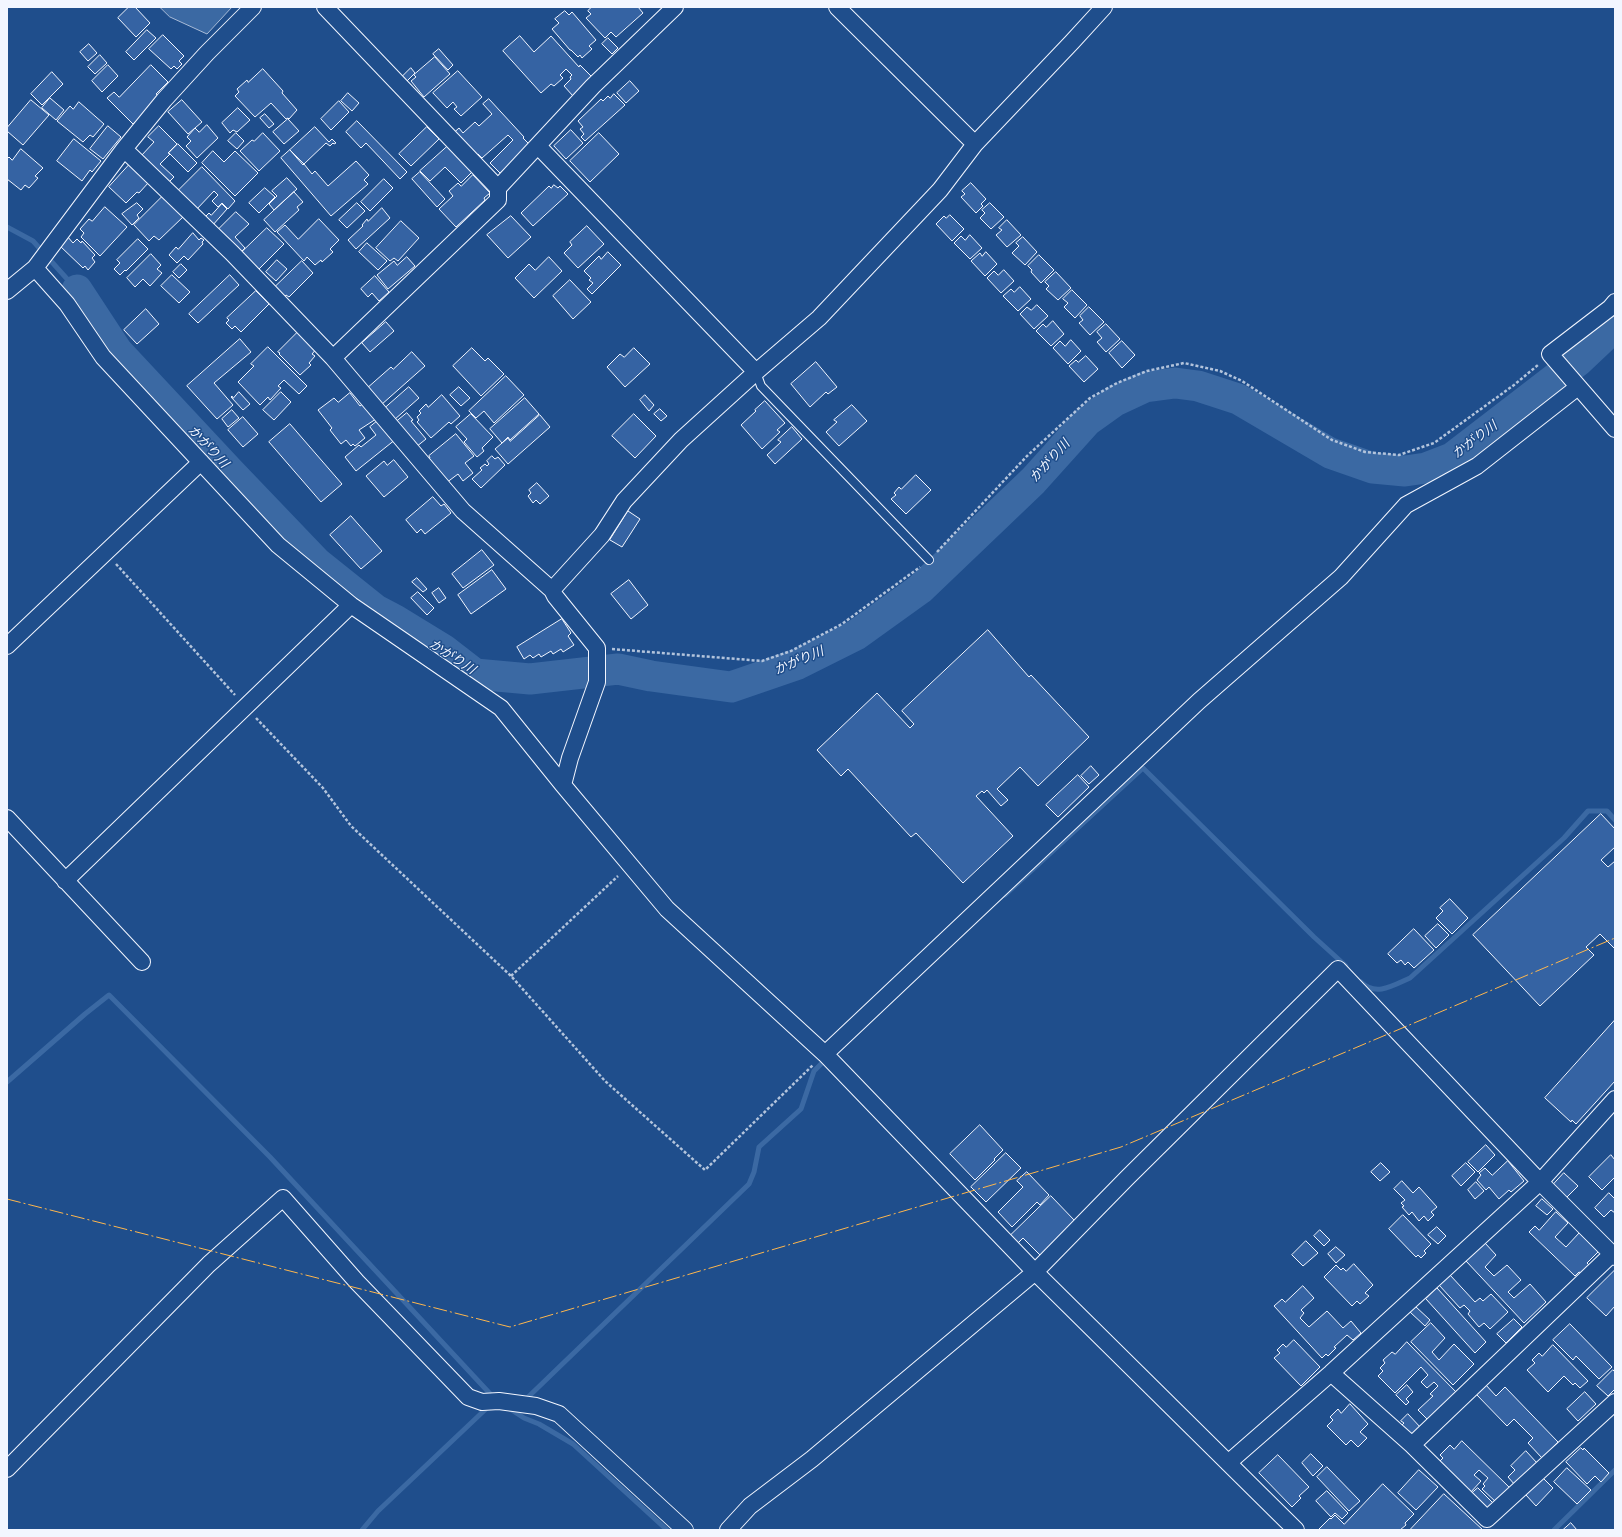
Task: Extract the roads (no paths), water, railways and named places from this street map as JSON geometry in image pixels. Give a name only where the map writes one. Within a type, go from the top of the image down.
[{"type":"street","points":[[7,291],[35,268],[124,149],[164,100],[207,53],[253,7]]},
{"type":"street","points":[[325,7],[498,188]]},
{"type":"street","points":[[333,358],[498,200],[498,188],[594,86],[675,7]]},
{"type":"street","points":[[837,7],[975,144]]},
{"type":"street","points":[[552,590],[602,535],[624,501],[681,440],[756,372],[819,318],[940,190],[975,144],[1104,7]]},
{"type":"street","points":[[538,146],[756,372]]},
{"type":"street","points":[[124,149],[232,252],[333,358],[463,512],[552,590],[597,651],[597,682],[570,758],[563,785]]},
{"type":"street","points":[[35,268],[67,304],[103,357],[278,545],[351,605],[501,708],[563,785],[667,909],[825,1054],[1035,1272],[1296,1530]]},
{"type":"street","points":[[1615,302],[1610,308],[1550,354],[1615,429]]},
{"type":"street","points":[[825,1054],[1199,701],[1340,577],[1406,505],[1478,466],[1578,386]]},
{"type":"street","points":[[7,646],[201,462]]},
{"type":"street","points":[[65,881],[351,605]]},
{"type":"street","points":[[7,818],[142,962]]},
{"type":"street","points":[[728,1530],[750,1506],[812,1459],[1035,1272],[1132,1173],[1338,969],[1540,1182],[1613,1256],[1412,1445]]},
{"type":"street","points":[[1228,1463],[1331,1373],[1540,1182],[1615,1099]]},
{"type":"street","points":[[7,1469],[209,1264],[282,1198],[357,1282],[468,1397],[482,1402],[499,1401],[536,1406],[559,1414],[684,1530]]},
{"type":"street","points":[[1331,1373],[1412,1445],[1492,1525],[1615,1402]]},
{"type":"lane","points":[[756,372],[761,386],[929,560]]},
{"type":"water","points":[[160,7],[232,7],[207,34],[170,17]]},
{"type":"waterway","name":"かがり川","points":[[7,227],[33,241],[77,290]]},
{"type":"waterway","name":"かがり川","points":[[77,290],[117,351],[316,562],[376,610],[444,650],[475,674],[530,679],[618,669],[651,676],[731,687],[798,664],[856,635],[920,589],[1033,481],[1087,421],[1115,401],[1145,387],[1175,383],[1198,386],[1238,399],[1330,453],[1373,468],[1405,471],[1426,468],[1452,458],[1578,361],[1615,326]]},
{"type":"waterway","points":[[1005,895],[1143,768],[1314,937],[1346,966]]},
{"type":"waterway","points":[[1361,982],[1373,989],[1379,989],[1410,978],[1564,838],[1588,811],[1607,811],[1615,820]]},
{"type":"waterway","points":[[7,1082],[109,995],[270,1157],[494,1398]]},
{"type":"waterway","points":[[524,1401],[749,1184],[754,1172],[759,1147],[801,1109],[814,1071],[827,1058]]},
{"type":"waterway","points":[[362,1530],[378,1511],[489,1406]]},
{"type":"waterway","points":[[507,1407],[524,1418],[539,1424],[573,1444],[667,1530]]},
{"type":"waterway","points":[[1554,1530],[1615,1470]]}]
